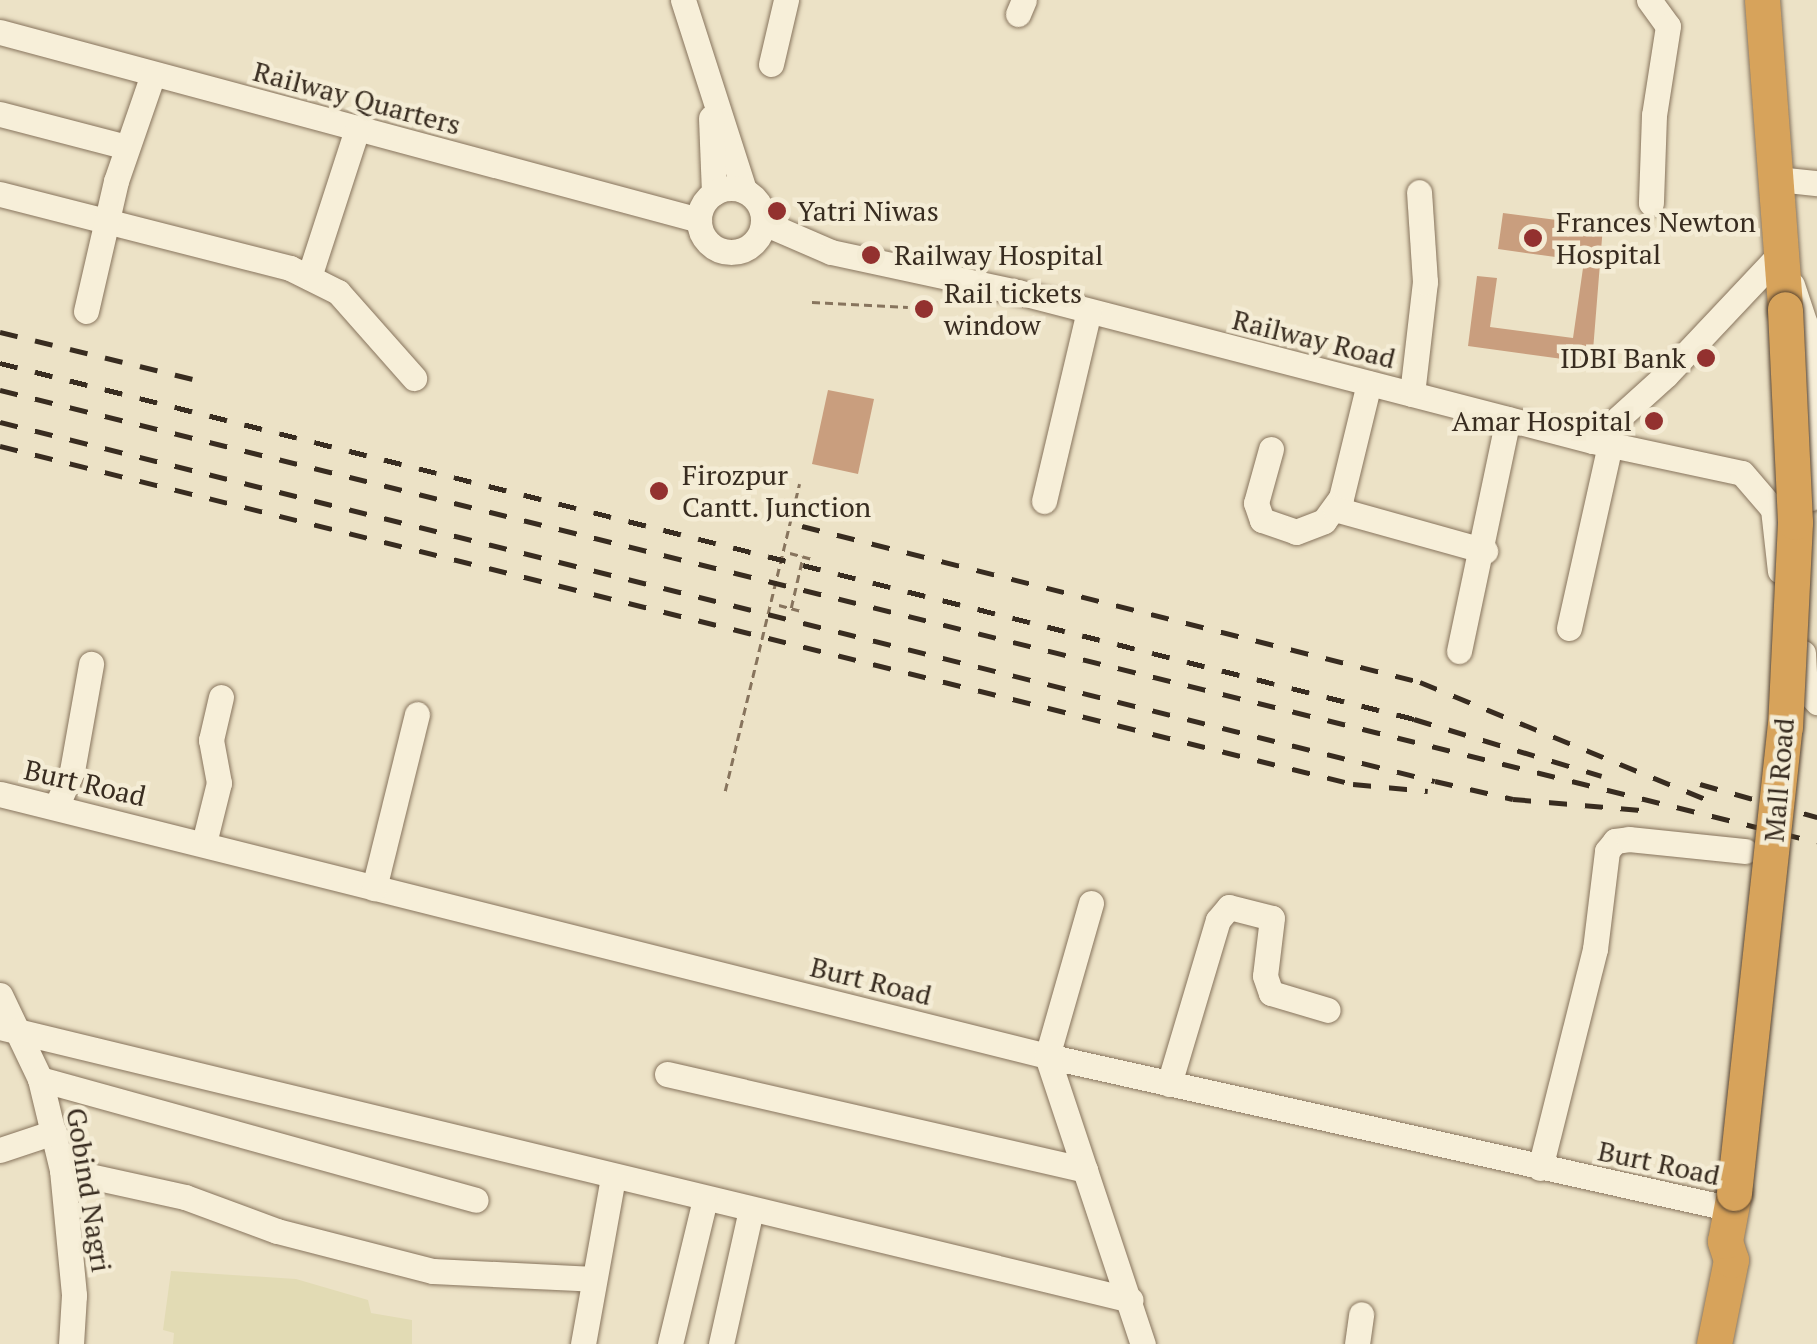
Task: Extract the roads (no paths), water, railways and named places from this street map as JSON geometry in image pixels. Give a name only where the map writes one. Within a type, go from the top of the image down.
[{"type":"highway","name":"Mall Road","points":[[1762,0],[1793,191]]},
{"type":"highway","name":"Mall Road","points":[[1714,1344],[1731,1260],[1730,1215],[1764,963],[1795,522],[1782,262],[1793,191],[1782,0]]},
{"type":"highway","points":[[1696,1344],[1715,1256],[1730,1215]]},
{"type":"street","points":[[683,0],[710,81],[744,190],[760,204],[764,224],[758,238],[726,263],[699,220],[714,193],[710,81]]},
{"type":"street","points":[[771,64],[786,0]]},
{"type":"street","points":[[1649,0],[1668,26],[1654,116],[1652,203]]},
{"type":"street","name":"Railway Quarters","points":[[0,32],[699,220]]},
{"type":"street","points":[[86,312],[127,146],[153,74]]},
{"type":"street","points":[[0,114],[127,146]]},
{"type":"street","points":[[309,277],[357,129]]},
{"type":"street","points":[[714,193],[744,190]]},
{"type":"street","points":[[1412,394],[1425,282],[1420,192]]},
{"type":"street","points":[[0,194],[241,253],[309,277],[338,292],[370,321],[414,378]]},
{"type":"street","name":"Railway Road","points":[[764,224],[831,252],[1089,311],[1602,443],[1718,464],[1762,490],[1776,536],[1787,676]]},
{"type":"street","points":[[1569,628],[1602,443],[1782,262],[1805,324],[1811,519],[1802,676],[1817,702]]},
{"type":"street","points":[[1044,501],[1089,311]]},
{"type":"street","points":[[1335,510],[1369,383]]},
{"type":"street","points":[[1459,652],[1485,551],[1508,419]]},
{"type":"street","points":[[1272,449],[1256,503],[1262,520],[1296,532],[1335,510],[1485,551]]},
{"type":"street","points":[[56,806],[72,771],[91,664]]},
{"type":"street","points":[[204,843],[220,774],[211,740],[220,697]]},
{"type":"street","points":[[374,888],[416,714]]},
{"type":"street","name":"Burt Road","points":[[0,794],[1048,1056],[1730,1215]]},
{"type":"street","points":[[1540,1168],[1596,949],[1607,851],[1615,840],[1629,838],[1746,851]]},
{"type":"street","points":[[1090,903],[1048,1056],[1143,1344]]},
{"type":"street","points":[[1169,1084],[1218,920],[1228,908],[1272,918],[1265,976],[1271,992],[1328,1010]]},
{"type":"street","name":"Gobind Nagri","points":[[0,994],[15,1036],[40,1079],[62,1170],[71,1234],[71,1344]]},
{"type":"street","points":[[0,1053],[15,1036],[1131,1300]]},
{"type":"street","points":[[667,1074],[1085,1170]]},
{"type":"street","points":[[40,1079],[474,1200]]},
{"type":"street","points":[[0,1150],[54,1132]]},
{"type":"street","points":[[62,1170],[184,1197],[277,1232],[433,1271],[594,1278]]},
{"type":"street","points":[[583,1344],[613,1178]]},
{"type":"street","points":[[670,1344],[705,1199]]},
{"type":"street","points":[[721,1344],[751,1210]]},
{"type":"street","points":[[1357,1344],[1362,1314]]},
{"type":"railway","points":[[0,332],[205,382]]},
{"type":"railway","points":[[0,363],[1414,719],[1602,776]]},
{"type":"railway","points":[[0,390],[1817,842]]},
{"type":"railway","points":[[0,422],[1435,781],[1513,799],[1641,810]]},
{"type":"railway","points":[[0,446],[1353,784],[1428,791]]},
{"type":"railway","points":[[802,526],[1420,682],[1718,804]]},
{"type":"railway","points":[[1700,784],[1817,817]]},
{"type":"place","name":"Yatri Niwas","points":[[777,211]]},
{"type":"place","name":"Frances Newton Hospital","points":[[1533,238]]},
{"type":"place","name":"Railway Hospital","points":[[871,255]]},
{"type":"place","name":"Rail tickets window","points":[[924,309]]},
{"type":"place","name":"IDBI Bank","points":[[1706,358]]},
{"type":"place","name":"Amar Hospital","points":[[1654,421]]},
{"type":"place","name":"Firozpur Cantt. Junction","points":[[659,491]]}]
